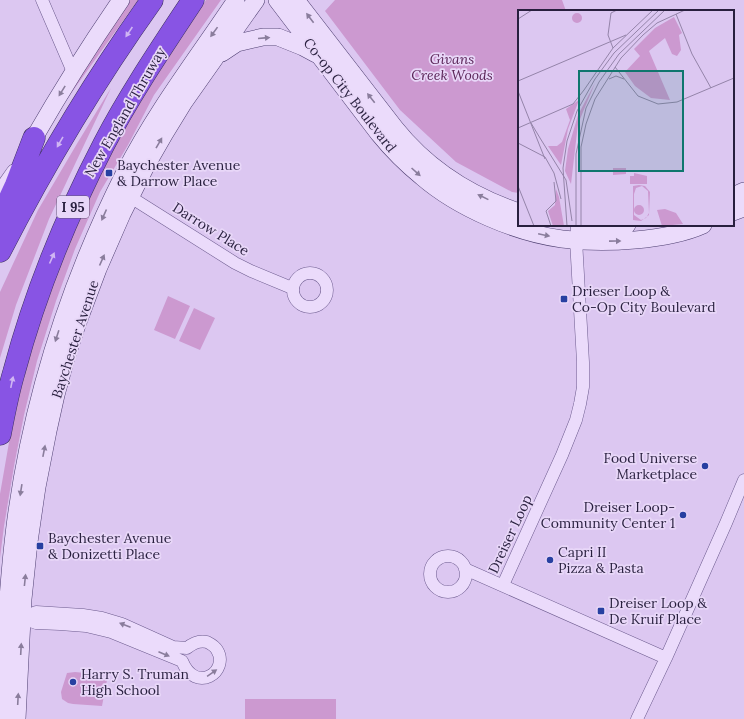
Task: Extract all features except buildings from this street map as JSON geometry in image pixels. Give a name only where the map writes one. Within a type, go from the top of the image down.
[{"type":"highway","points":[[0,251],[34,186],[62,138],[113,56],[152,0]]},
{"type":"highway","name":"New England Thruway","points":[[0,434],[13,374],[30,319],[48,265],[70,213],[113,127],[193,0]]},
{"type":"highway","points":[[0,220],[16,185],[34,138]]},
{"type":"main road","points":[[34,138],[74,72],[121,0]]},
{"type":"main road","name":"Baychester Avenue","points":[[123,193],[136,151],[165,102],[236,0]]},
{"type":"main road","name":"Baychester Avenue","points":[[17,719],[14,617],[10,575],[18,507],[27,453],[40,397],[57,337],[77,278],[93,238],[123,193],[146,166],[184,102],[256,0]]},
{"type":"main road","name":"Co-op City Boulevard","points":[[277,0],[379,134],[401,148],[421,156],[435,168],[483,198],[518,212]]},
{"type":"main road","name":"Co-op City Boulevard","points":[[296,0],[333,49],[422,178],[459,202],[481,214],[514,227],[562,239],[577,232],[619,241],[642,239],[665,236],[700,226]]},
{"type":"main road","points":[[216,57],[238,43],[263,37],[278,37],[320,56]]},
{"type":"main road","points":[[734,196],[744,191]]},
{"type":"main road","points":[[734,212],[744,208]]},
{"type":"main road","name":"Baychester Avenue","points":[[2,719],[14,617]]},
{"type":"street","points":[[42,0],[74,72]]},
{"type":"street","points":[[0,192],[34,138]]},
{"type":"street","name":"Darrow Place","points":[[123,193],[235,263],[292,288]]},
{"type":"street","name":"Dreiser Loop","points":[[577,232],[583,369],[583,387],[580,404],[576,420],[565,449],[503,585],[666,658]]},
{"type":"street","points":[[637,719],[739,506],[744,480]]},
{"type":"street","points":[[465,568],[503,585]]},
{"type":"street","points":[[36,612],[83,615],[102,618],[122,624],[174,647],[187,648],[192,644],[204,641],[210,643],[215,646],[218,651],[220,663],[214,674],[202,678],[196,677],[191,675],[182,661],[111,632],[86,626],[36,623],[14,617],[36,612]]},
{"type":"street","points":[[641,719],[643,707]]},
{"type":"green space","points":[[130,0],[138,0],[64,103],[87,62]]},
{"type":"green space","points":[[206,0],[221,0],[154,95],[128,145],[100,192],[75,249],[56,301],[37,361],[14,466],[0,558],[0,494],[15,408],[34,339],[53,281],[76,223],[111,150],[164,64]]},
{"type":"green space","name":"Givans Creek Woods","points":[[335,0],[562,0],[566,10],[518,10],[518,193],[512,192],[456,162],[400,110],[325,11]]},
{"type":"green space","points":[[111,88],[49,219],[16,305],[0,358],[0,292],[38,210]]},
{"type":"green space","points":[[168,296],[190,306],[175,339],[154,330]]},
{"type":"green space","points":[[194,308],[215,318],[200,350],[179,341]]},
{"type":"green space","points":[[67,673],[85,673],[107,680],[102,706],[73,704],[62,699],[61,692]]},
{"type":"green space","points":[[245,699],[336,699],[336,719],[245,719]]},
{"type":"place","name":"Baychester Avenue & Darrow Place","points":[[109,173]]},
{"type":"place","name":"Drieser Loop & Co-Op City Boulevard","points":[[564,299]]},
{"type":"place","name":"Food Universe Marketplace","points":[[705,466]]},
{"type":"place","name":"Dreiser Loop- Community Center 1","points":[[683,515]]},
{"type":"place","name":"Baychester Avenue & Donizetti Place","points":[[40,546]]},
{"type":"place","name":"Capri II Pizza & Pasta","points":[[550,560]]},
{"type":"place","name":"Dreiser Loop & De Kruif Place","points":[[601,611]]},
{"type":"place","name":"Harry S. Truman High School","points":[[73,682]]}]
